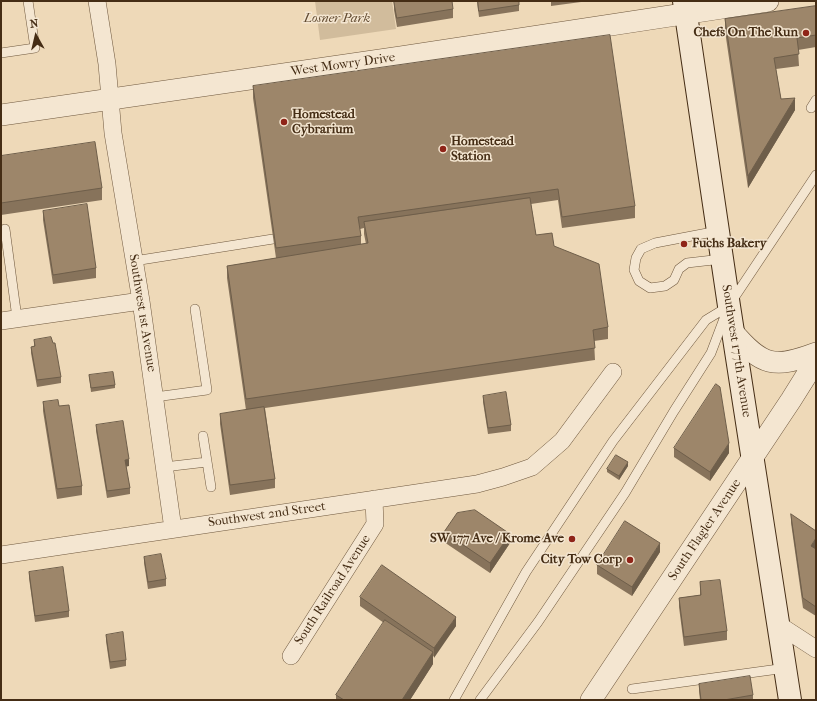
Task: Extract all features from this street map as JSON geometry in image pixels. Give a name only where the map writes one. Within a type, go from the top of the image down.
[{"type":"main road","name":"Southwest 177th Avenue","points":[[685,7],[729,306],[790,700]]},
{"type":"street","name":"Southwest 1st Avenue","points":[[97,1],[107,64],[113,132],[141,301],[172,529]]},
{"type":"street","name":"West Mowry Drive","points":[[1,115],[393,58],[685,7],[768,1]]},
{"type":"street","points":[[9,320],[141,301]]},
{"type":"street","points":[[733,332],[751,352],[763,360],[776,362],[790,361],[816,353]]},
{"type":"street","name":"South Flagler Avenue","points":[[592,700],[816,360]]},
{"type":"street","name":"Southwest 2nd Street","points":[[1,555],[477,484],[503,477],[532,466],[562,441],[613,372]]},
{"type":"street","name":"South Railroad Avenue","points":[[291,656],[375,524],[374,500]]},
{"type":"street","points":[[779,625],[816,649]]},
{"type":"lane","points":[[1,53],[35,48],[28,1]]},
{"type":"lane","points":[[480,700],[538,622],[625,493],[711,353],[729,306],[816,175]]},
{"type":"lane","points":[[5,229],[9,320]]},
{"type":"lane","points":[[718,231],[655,243],[642,249],[636,258],[634,270],[639,281],[650,288],[665,286],[674,280],[679,270],[687,263],[722,259]]},
{"type":"lane","points":[[134,261],[273,240]]},
{"type":"lane","points":[[454,700],[526,572],[613,442],[706,320],[729,306]]},
{"type":"lane","points":[[155,397],[206,390],[195,309]]},
{"type":"lane","points":[[202,436],[211,487]]},
{"type":"lane","points":[[164,467],[207,462]]},
{"type":"lane","points":[[632,689],[786,668]]},
{"type":"green space","name":"Losner Park","points":[[315,1],[392,1],[396,29],[320,40]]},
{"type":"building","points":[[394,1],[452,1],[453,9],[397,18]]},
{"type":"building","points":[[478,1],[519,1],[519,5],[479,11]]},
{"type":"building","points":[[816,6],[816,35],[797,38],[799,54],[774,58],[781,99],[795,98],[748,176],[725,19]]},
{"type":"building","name":"Homestead Station","points":[[610,35],[635,206],[562,217],[558,189],[358,217],[361,236],[276,248],[253,86]]},
{"type":"building","points":[[95,142],[102,188],[1,203],[1,156]]},
{"type":"building","points":[[530,198],[536,235],[552,233],[554,246],[599,264],[608,327],[593,330],[595,348],[246,399],[227,266],[368,243],[364,222]]},
{"type":"building","points":[[87,204],[96,268],[53,275],[43,211]]},
{"type":"building","points":[[51,337],[53,343],[55,343],[61,377],[37,380],[31,347],[35,346],[34,340]]},
{"type":"building","points":[[113,372],[115,385],[91,388],[89,375]]},
{"type":"building","points":[[716,384],[720,387],[729,443],[710,472],[674,448]]},
{"type":"building","points":[[506,392],[511,425],[488,428],[483,396]]},
{"type":"building","points":[[58,400],[59,406],[69,405],[82,486],[57,489],[43,402]]},
{"type":"building","points":[[264,407],[275,479],[230,485],[220,414]]},
{"type":"building","points":[[123,421],[129,459],[125,460],[130,488],[107,491],[96,425]]},
{"type":"building","points":[[616,455],[628,462],[619,476],[607,469]]},
{"type":"building","points":[[475,510],[510,534],[490,563],[444,532],[457,513]]},
{"type":"building","points":[[791,514],[816,531],[816,538],[811,546],[816,549],[816,607],[803,598]]},
{"type":"building","points":[[625,521],[660,543],[632,587],[597,565]]},
{"type":"building","points":[[161,554],[166,579],[148,582],[144,557]]},
{"type":"building","points":[[382,565],[456,617],[434,648],[360,597]]},
{"type":"building","points":[[63,567],[69,611],[35,616],[29,572]]},
{"type":"building","points":[[720,580],[727,631],[684,637],[679,598],[701,595],[700,582]]},
{"type":"building","points":[[385,620],[433,652],[402,700],[344,700],[336,695]]},
{"type":"building","points":[[123,632],[126,660],[110,662],[106,635]]},
{"type":"building","points":[[750,676],[753,695],[724,700],[701,700],[699,684]]},
{"type":"place","name":"Chefs On The Run","points":[[806,33]]},
{"type":"place","name":"Homestead Cybrarium","points":[[284,122]]},
{"type":"place","name":"Homestead Station","points":[[443,149]]},
{"type":"place","name":"Fuchs Bakery","points":[[684,244]]},
{"type":"place","name":"SW 177 Ave / Krome Ave","points":[[572,539]]},
{"type":"place","name":"City Tow Corp","points":[[630,560]]}]
